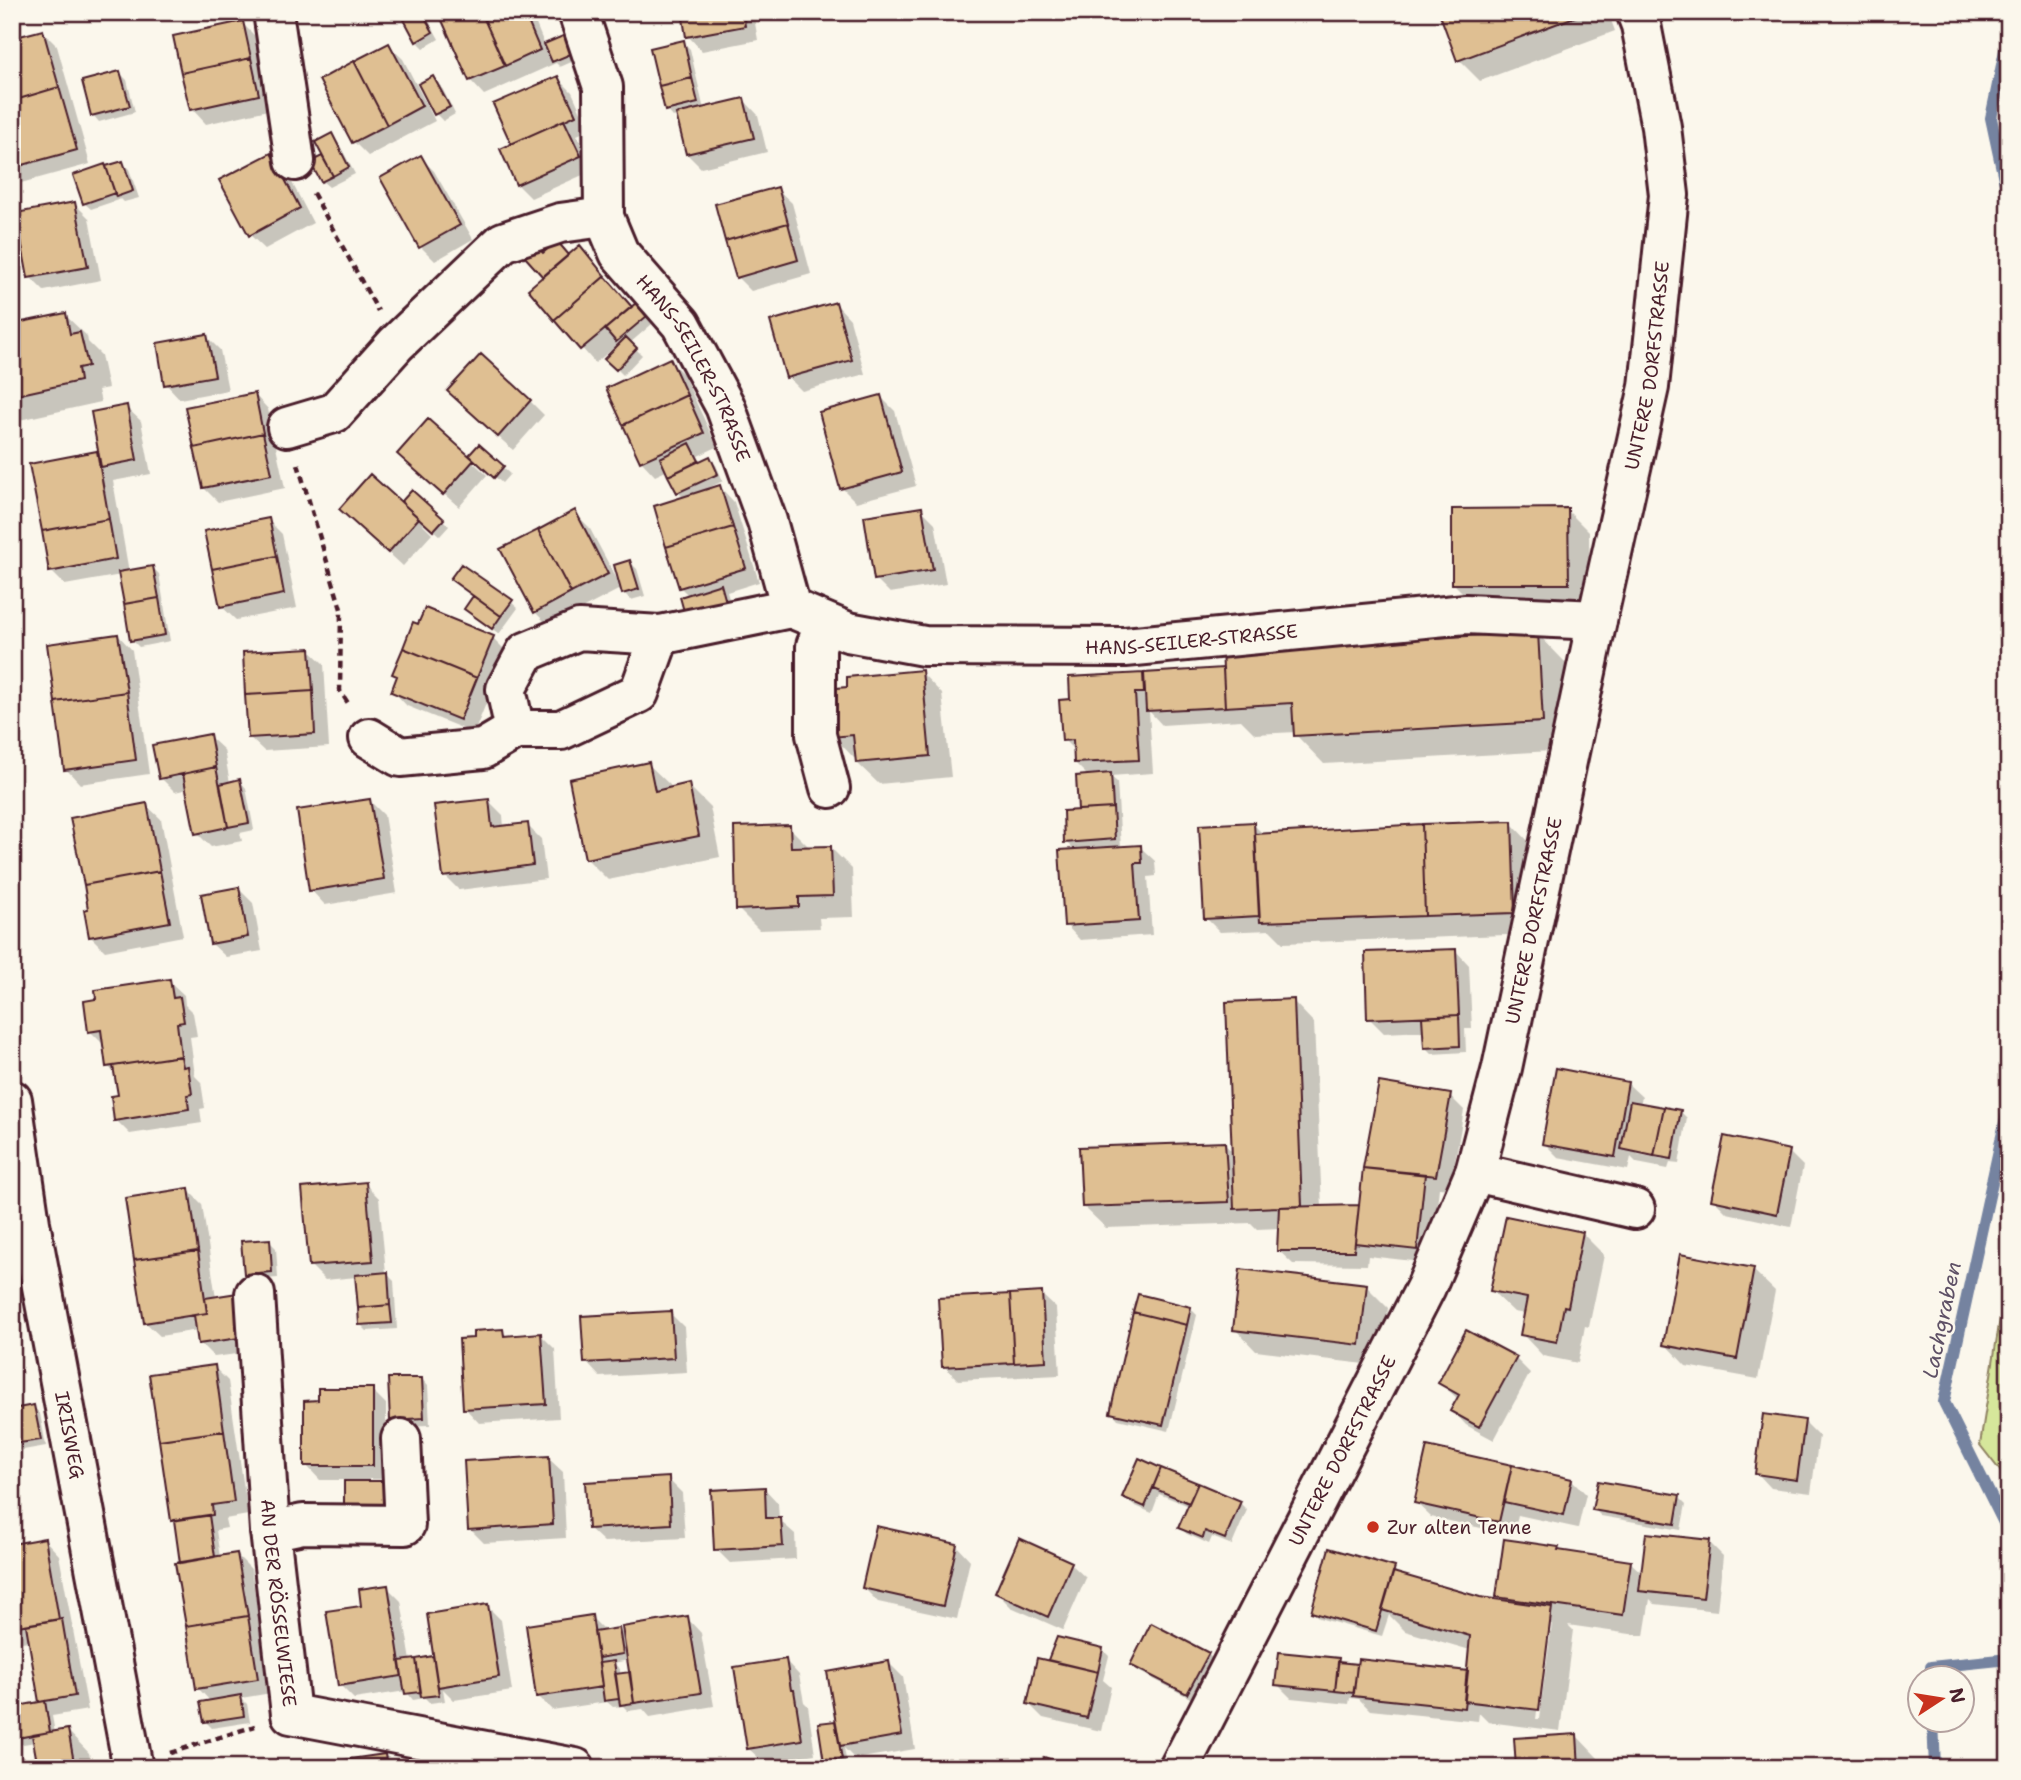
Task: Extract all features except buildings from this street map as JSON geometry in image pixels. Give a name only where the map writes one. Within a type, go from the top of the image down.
[{"type":"street","points":[[273,12],[295,161]]},
{"type":"street","name":"HANS-SEILER-STRASSE","points":[[578,12],[603,87],[604,217],[619,253],[681,324],[724,406],[767,521],[790,608],[848,632],[924,646],[1125,647],[1466,614],[1597,621]]},
{"type":"street","name":"UNTERE DORFSTRASSE","points":[[1179,1768],[1426,1287],[1475,1172],[1502,1068],[1649,387],[1669,195],[1661,127],[1641,25],[1636,12]]},
{"type":"street","points":[[288,427],[334,412],[396,344],[503,242],[560,223],[604,217]]},
{"type":"street","points":[[515,730],[506,689],[526,652],[579,630],[660,635],[790,608]]},
{"type":"street","points":[[825,623],[816,646],[816,735],[830,788]]},
{"type":"street","points":[[369,738],[400,757],[483,749],[515,730],[561,730],[639,693],[660,635]]},
{"type":"street","name":"IRISWEG","points":[[12,1100],[30,1223],[133,1766]]},
{"type":"street","points":[[1475,1172],[1635,1209]]},
{"type":"street","name":"AN DER RÖSSELWIESE","points":[[255,1294],[270,1531],[291,1714],[571,1767]]},
{"type":"street","points":[[270,1531],[303,1524],[405,1525],[401,1439]]},
{"type":"path","points":[[295,161],[396,344]]},
{"type":"path","points":[[288,427],[341,609],[340,691],[369,738]]},
{"type":"path","points":[[133,1766],[291,1714]]},
{"type":"green space","points":[[2009,1261],[2009,1482],[1980,1445]]},
{"type":"waterway","name":"Lachgraben","points":[[2009,31],[1991,118],[2009,202]]},
{"type":"waterway","name":"Lachgraben","points":[[2009,1104],[1944,1402],[2009,1533]]},
{"type":"waterway","name":"Lachgraben","points":[[1960,1664],[2009,1659]]},
{"type":"waterway","name":"Lachgraben","points":[[1934,1734],[1935,1768]]},
{"type":"place","name":"Zur alten Tenne","points":[[1373,1527]]}]
